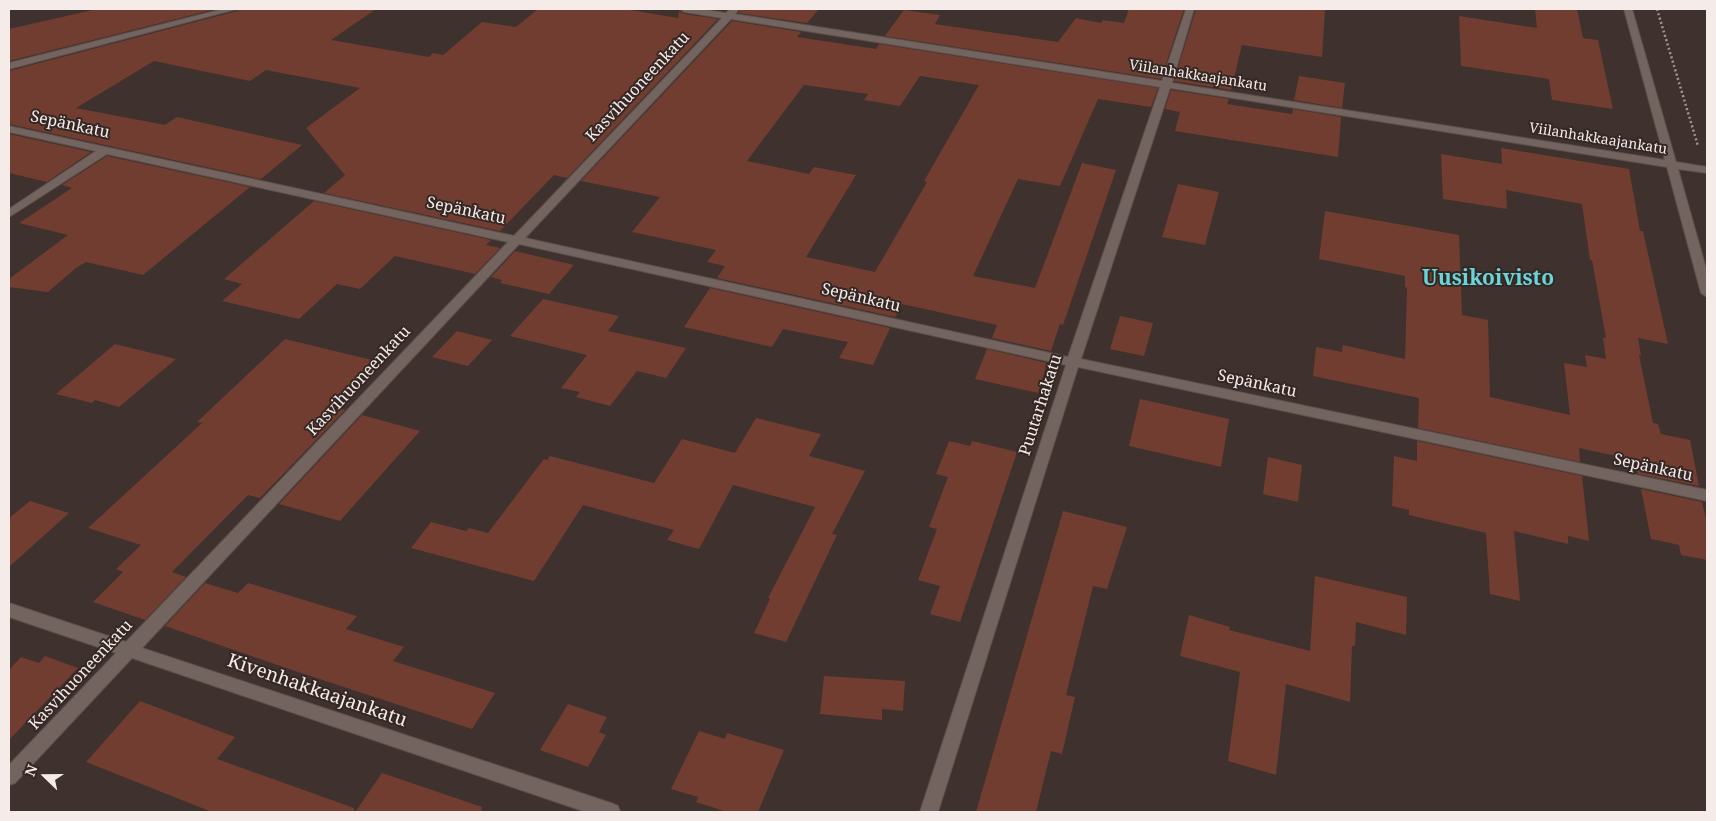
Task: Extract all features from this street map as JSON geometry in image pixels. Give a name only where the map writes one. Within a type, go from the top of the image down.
[{"type":"street","points":[[9,66],[233,9]]},
{"type":"street","name":"Viilanhakkaajankatu","points":[[684,9],[732,12],[1166,85],[1706,170]]},
{"type":"street","name":"Puutarhakatu","points":[[929,812],[1073,362],[1190,9]]},
{"type":"street","points":[[1628,9],[1707,293]]},
{"type":"street","name":"Kasvihuoneenkatu","points":[[9,777],[732,12]]},
{"type":"street","name":"Sepänkatu","points":[[9,129],[1073,362],[1707,496]]},
{"type":"street","points":[[9,214],[105,150]]},
{"type":"street","name":"Kivenhakkaajankatu","points":[[9,610],[611,812]]},
{"type":"path","points":[[1657,9],[1706,170]]},
{"type":"building","points":[[97,9],[216,9],[9,61],[9,29]]},
{"type":"building","points":[[239,9],[376,9],[331,40],[429,57],[433,53],[443,55],[482,22],[516,27],[538,9],[624,9],[678,18],[679,11],[684,14],[718,19],[567,178],[554,175],[500,231],[324,193],[345,175],[306,128],[360,88],[266,70],[250,81],[154,61],[76,108],[165,125],[177,117],[302,145],[261,179],[9,124],[9,71]]},
{"type":"building","points":[[741,9],[819,9],[807,23],[738,13]]},
{"type":"building","points":[[1129,9],[1184,9],[1161,79],[885,36],[904,10],[940,15],[935,24],[1058,42],[1076,18],[1101,23],[1103,20],[1124,23]]},
{"type":"building","points":[[1196,9],[1325,9],[1322,57],[1242,45],[1231,90],[1174,81]]},
{"type":"building","points":[[1535,9],[1577,9],[1583,38],[1598,40],[1613,109],[1552,100],[1549,79],[1461,66],[1459,16],[1537,28]]},
{"type":"building","points":[[732,21],[801,32],[797,37],[876,49],[879,44],[1158,88],[1151,107],[1098,99],[1060,186],[1018,179],[973,276],[1035,288],[1082,163],[1116,170],[1063,325],[1060,324],[1051,351],[992,338],[997,325],[902,304],[895,317],[717,278],[725,266],[707,262],[716,250],[632,232],[660,197],[581,181]],"holes":[[[920,76],[979,85],[924,181],[927,182],[875,272],[806,257],[856,175],[814,167],[809,174],[747,161],[804,85],[868,94],[864,100],[900,106]]]},
{"type":"building","points":[[1299,76],[1345,83],[1342,108],[1294,100]]},
{"type":"building","points":[[1171,90],[1229,99],[1227,104],[1292,114],[1293,109],[1341,117],[1338,157],[1175,131],[1180,112],[1165,109]]},
{"type":"building","points":[[9,134],[91,152],[47,182],[9,173]]},
{"type":"building","points":[[1501,148],[1629,169],[1640,231],[1643,231],[1668,344],[1638,338],[1641,356],[1639,355],[1653,423],[1658,424],[1661,434],[1690,440],[1699,486],[1638,474],[1635,460],[1579,448],[1580,462],[1418,428],[1419,398],[1313,376],[1316,347],[1342,352],[1343,345],[1405,359],[1407,288],[1405,287],[1405,276],[1319,259],[1325,211],[1459,235],[1462,315],[1488,320],[1490,397],[1570,415],[1564,363],[1587,367],[1585,355],[1606,359],[1603,338],[1606,338],[1592,260],[1590,260],[1582,204],[1506,190],[1507,209],[1443,199],[1441,154],[1502,164]]},
{"type":"building","points":[[107,156],[250,187],[143,275],[86,262],[48,292],[9,287],[9,279],[68,235],[19,223],[72,188],[62,185]]},
{"type":"building","points":[[1178,184],[1219,192],[1205,245],[1162,237]]},
{"type":"building","points":[[314,201],[491,240],[486,245],[500,248],[475,274],[395,256],[360,289],[337,284],[299,319],[222,301],[242,284],[224,279]]},
{"type":"building","points":[[515,251],[574,265],[549,294],[500,283],[502,280],[491,277]]},
{"type":"building","points":[[710,288],[890,328],[873,365],[839,358],[848,342],[783,329],[772,347],[684,327]]},
{"type":"building","points":[[543,299],[619,316],[608,331],[686,348],[666,378],[637,371],[610,406],[576,397],[580,392],[561,388],[587,355],[510,336]]},
{"type":"building","points":[[1120,316],[1153,323],[1144,356],[1110,349]]},
{"type":"building","points":[[457,331],[492,340],[468,366],[432,357]]},
{"type":"building","points":[[285,339],[376,361],[333,406],[345,410],[260,498],[248,495],[172,572],[186,577],[145,620],[93,602],[123,572],[116,569],[141,545],[88,528],[202,423],[197,422]]},
{"type":"building","points":[[115,344],[176,359],[119,407],[95,400],[92,403],[56,394]]},
{"type":"building","points":[[987,349],[1047,363],[1038,393],[975,379]]},
{"type":"building","points":[[1140,399],[1229,419],[1221,467],[1129,446]]},
{"type":"building","points":[[362,415],[420,431],[340,521],[279,504]]},
{"type":"building","points":[[756,418],[821,434],[809,456],[865,471],[832,534],[837,535],[786,642],[754,633],[770,599],[768,598],[815,507],[733,485],[699,549],[667,540],[674,530],[583,505],[534,581],[411,548],[431,522],[466,531],[469,528],[488,533],[544,459],[547,460],[550,456],[654,483],[682,439],[735,453]]},
{"type":"building","points":[[949,441],[970,446],[972,441],[1017,452],[960,622],[930,614],[940,586],[918,580],[937,529],[929,527],[948,477],[936,474]]},
{"type":"building","points":[[1417,441],[1582,476],[1589,541],[1568,536],[1568,544],[1514,531],[1520,601],[1490,594],[1486,533],[1409,515],[1409,510],[1392,506],[1394,456],[1417,461]]},
{"type":"building","points":[[1268,457],[1302,465],[1298,502],[1263,494]]},
{"type":"building","points":[[1641,489],[1702,502],[1707,523],[1707,560],[1681,555],[1679,545],[1651,539]]},
{"type":"building","points":[[30,501],[69,513],[9,567],[9,518]]},
{"type":"building","points":[[1063,511],[1127,527],[1107,589],[1093,586],[1066,695],[1075,697],[1062,754],[1051,751],[1036,812],[976,812]]},
{"type":"building","points":[[1315,576],[1407,597],[1406,635],[1356,622],[1355,646],[1352,646],[1350,702],[1286,684],[1276,775],[1228,761],[1240,672],[1180,656],[1189,615],[1230,627],[1229,630],[1310,651]]},
{"type":"building","points":[[205,583],[238,593],[248,583],[357,616],[346,629],[404,647],[393,661],[495,693],[472,729],[165,626]]},
{"type":"building","points":[[45,656],[78,668],[9,740],[9,670],[21,657],[39,663]]},
{"type":"building","points":[[824,676],[905,681],[903,711],[882,709],[882,720],[820,714]]},
{"type":"building","points":[[140,701],[235,737],[217,759],[354,808],[354,812],[212,812],[86,762]]},
{"type":"building","points":[[568,704],[607,717],[599,732],[606,735],[588,767],[540,750]]},
{"type":"building","points":[[699,731],[725,739],[727,733],[784,750],[758,812],[727,812],[696,802],[698,797],[671,789]]},
{"type":"building","points":[[382,773],[482,807],[481,812],[355,812]]},
{"type":"district","name":"Uusikoivisto","points":[[1488,279]]}]
